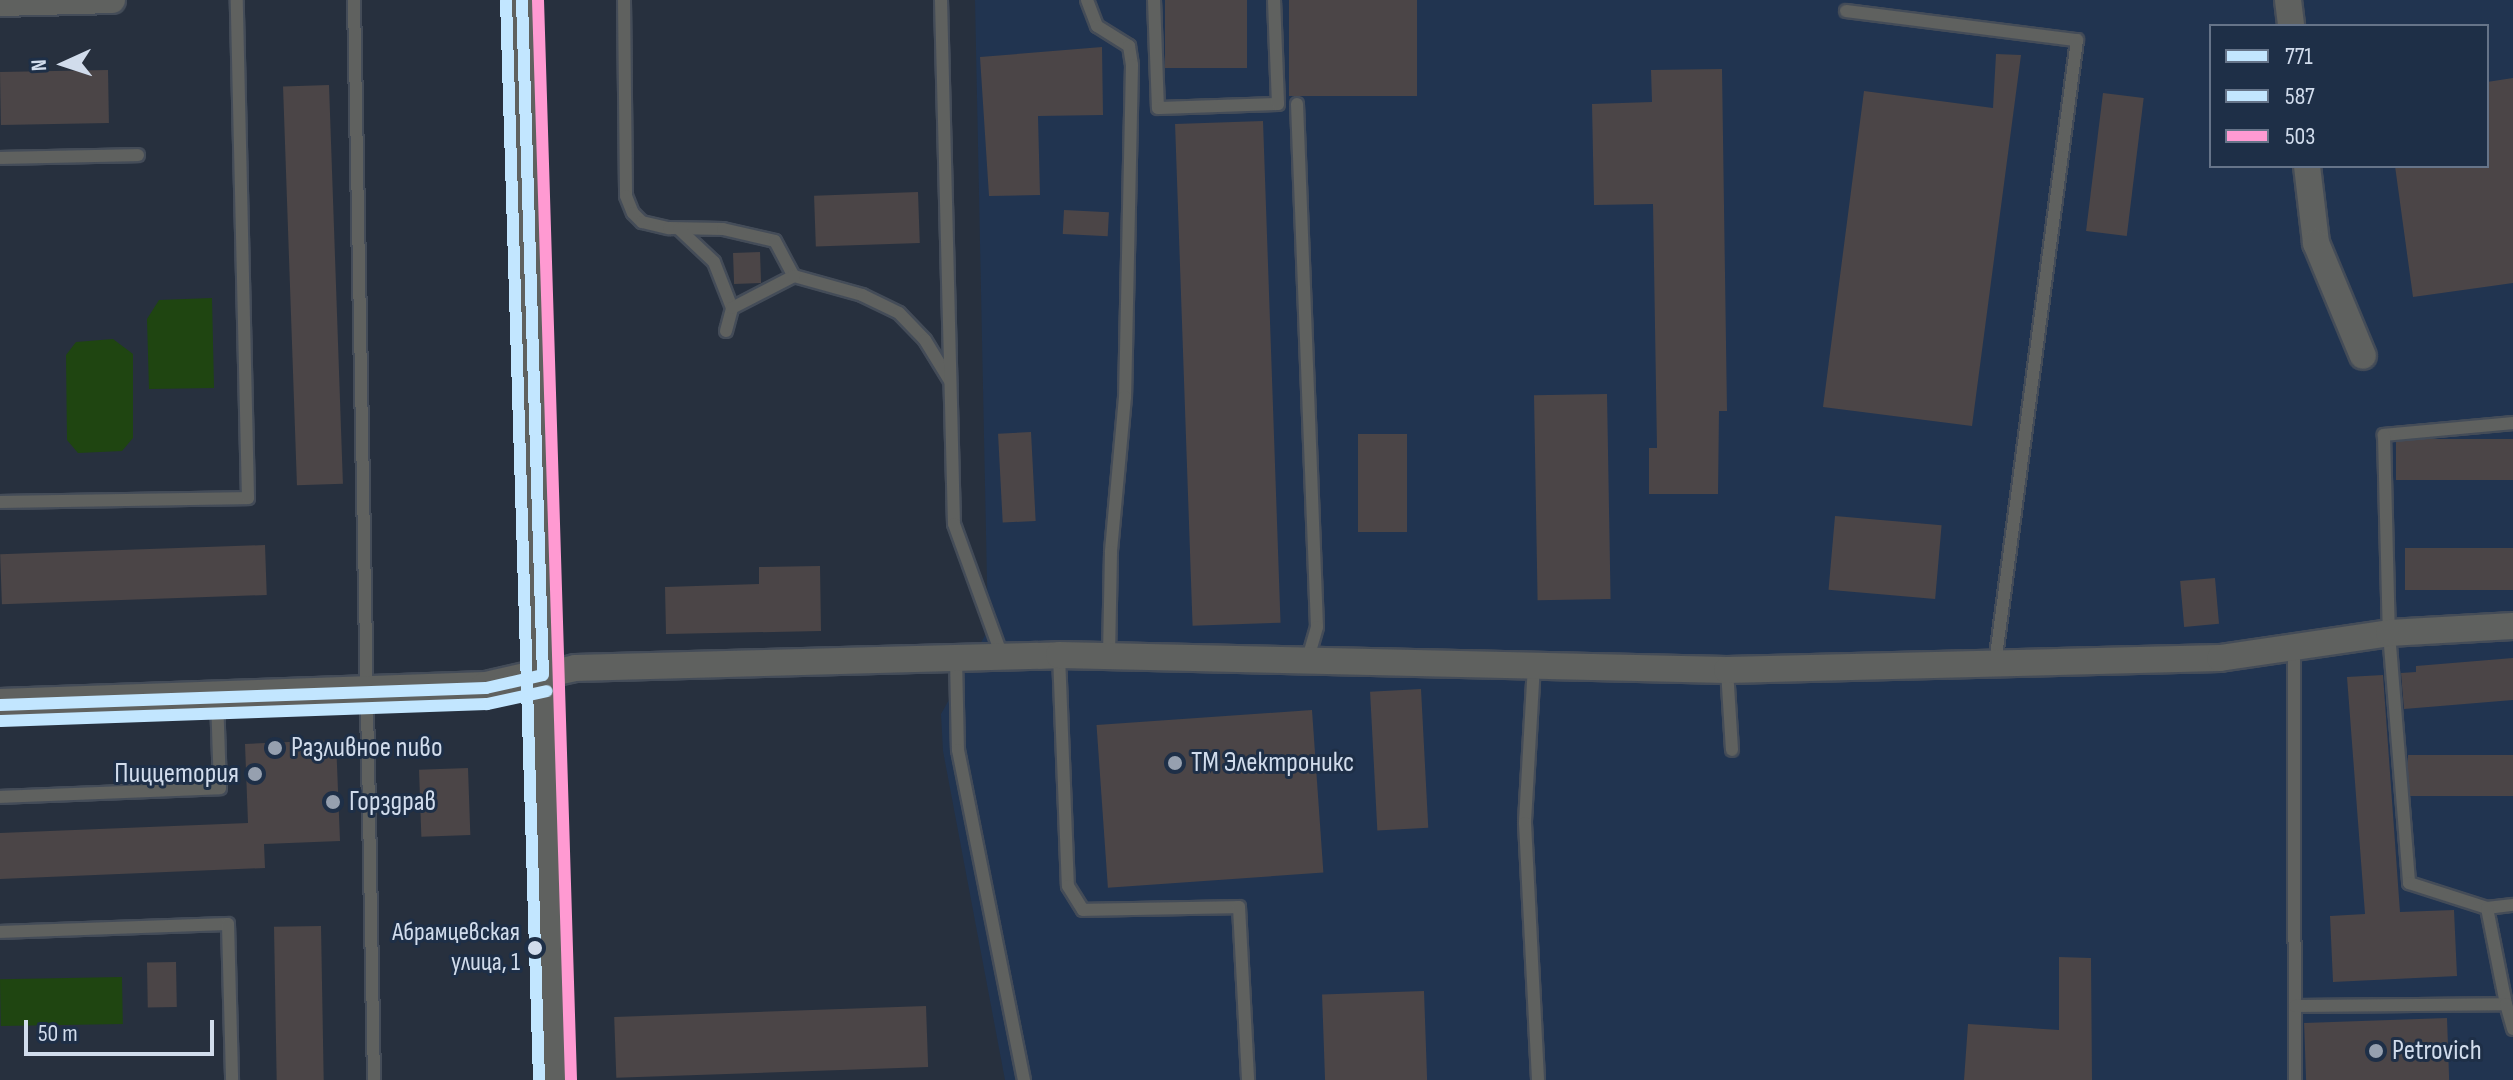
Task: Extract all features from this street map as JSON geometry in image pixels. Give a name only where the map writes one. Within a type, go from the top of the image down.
[{"type":"street","points":[[0,3],[112,0]]},
{"type":"street","points":[[522,0],[555,1080]]},
{"type":"street","points":[[2288,0],[2291,24]]},
{"type":"street","points":[[2307,168],[2316,243],[2363,356]]},
{"type":"street","points":[[0,705],[486,688],[575,668],[1002,656],[1534,662],[1727,670],[2231,658],[2389,633],[2513,626]]},
{"type":"lane","points":[[0,502],[248,498],[237,0]]},
{"type":"lane","points":[[354,0],[374,1080]]},
{"type":"lane","points":[[624,0],[626,196],[642,222],[678,229],[757,233],[775,241],[794,276]]},
{"type":"lane","points":[[941,0],[954,524],[1002,656]]},
{"type":"lane","points":[[1087,0],[1097,26],[1129,46],[1132,65],[1125,397],[1111,552],[1109,655]]},
{"type":"lane","points":[[1154,0],[1158,108],[1278,104],[1274,0]]},
{"type":"lane","points":[[1846,11],[2077,40],[1995,664]]},
{"type":"lane","points":[[1297,104],[1317,627],[1308,658]]},
{"type":"lane","points":[[0,158],[138,155]]},
{"type":"lane","points":[[678,229],[714,262],[732,308],[726,331]]},
{"type":"lane","points":[[732,308],[794,276],[862,295],[899,313],[925,340],[952,384]]},
{"type":"lane","points":[[2513,423],[2384,435],[2389,633],[2409,883],[2487,908],[2513,905]]},
{"type":"lane","points":[[2294,648],[2295,1080]]},
{"type":"lane","points":[[1059,655],[1068,886],[1083,910],[1239,907],[1248,1080]]},
{"type":"lane","points":[[956,657],[958,750],[1024,1080]]},
{"type":"lane","points":[[1534,662],[1525,823],[1538,1080]]},
{"type":"lane","points":[[1727,670],[1732,750]]},
{"type":"lane","points":[[0,797],[220,788],[217,697]]},
{"type":"lane","points":[[2487,908],[2513,1029]]},
{"type":"lane","points":[[0,932],[228,924],[232,1080]]},
{"type":"lane","points":[[2295,1006],[2506,1004]]},
{"type":"shaded area","points":[[975,0],[2513,0],[2513,1080],[1005,1080],[943,751],[941,714],[988,630]]},
{"type":"green space","points":[[212,298],[214,388],[149,389],[147,319],[159,300]]},
{"type":"green space","points":[[113,339],[133,354],[133,438],[122,451],[78,453],[67,440],[66,355],[76,342]]},
{"type":"green space","points":[[122,977],[123,1024],[1,1026],[0,979]]},
{"type":"building","points":[[1165,0],[1247,0],[1247,68],[1165,68]]},
{"type":"building","points":[[1289,0],[1417,0],[1417,96],[1289,96]]},
{"type":"building","points":[[1102,47],[1103,115],[1038,116],[1040,195],[989,196],[980,57]]},
{"type":"building","points":[[1996,54],[2021,55],[1972,426],[1823,407],[1864,91],[1993,108]]},
{"type":"building","points":[[1722,69],[1727,411],[1719,411],[1718,494],[1649,494],[1649,448],[1657,448],[1653,204],[1594,205],[1592,104],[1652,102],[1651,70]]},
{"type":"building","points":[[108,70],[109,123],[1,125],[0,72]]},
{"type":"building","points":[[2513,78],[2513,283],[2413,297],[2395,168],[2489,168],[2489,82]]},
{"type":"building","points":[[329,85],[343,484],[297,485],[283,87]]},
{"type":"building","points":[[2103,93],[2144,98],[2127,236],[2086,231]]},
{"type":"building","points":[[1263,121],[1281,623],[1193,626],[1175,124]]},
{"type":"building","points":[[918,192],[920,243],[816,247],[814,196]]},
{"type":"building","points":[[1064,210],[1109,212],[1108,236],[1063,234]]},
{"type":"building","points":[[760,252],[761,283],[734,284],[733,253]]},
{"type":"building","points":[[1607,394],[1611,599],[1538,600],[1534,395]]},
{"type":"building","points":[[1031,432],[1036,521],[1003,523],[998,434]]},
{"type":"building","points":[[1358,434],[1407,434],[1407,532],[1358,532]]},
{"type":"building","points":[[2396,439],[2513,439],[2513,480],[2396,480]]},
{"type":"building","points":[[1835,516],[1942,525],[1935,599],[1829,590]]},
{"type":"building","points":[[265,545],[267,595],[2,604],[0,554]]},
{"type":"building","points":[[2405,548],[2513,548],[2513,590],[2405,590]]},
{"type":"building","points":[[820,566],[821,631],[666,634],[665,587],[759,584],[759,567]]},
{"type":"building","points":[[2215,578],[2219,624],[2184,627],[2180,581]]},
{"type":"building","points":[[2513,658],[2513,700],[2404,709],[2401,673],[2416,672],[2416,666]]},
{"type":"building","points":[[2383,675],[2400,912],[2454,910],[2457,976],[2333,982],[2330,916],[2365,914],[2347,677]]},
{"type":"building","points":[[1421,689],[1428,828],[1377,830],[1370,692]]},
{"type":"building","points":[[1312,710],[1323,873],[1108,888],[1097,725]]},
{"type":"building","points":[[336,740],[340,841],[264,844],[265,868],[0,879],[0,833],[248,823],[245,744]]},
{"type":"building","points":[[2408,755],[2513,755],[2513,796],[2408,796]]},
{"type":"building","points":[[468,768],[470,835],[421,837],[419,770]]},
{"type":"building","points":[[321,926],[324,1080],[277,1080],[274,927]]},
{"type":"building","points":[[2059,957],[2091,958],[2092,1080],[1964,1080],[1968,1024],[2059,1030]]},
{"type":"building","points":[[176,962],[177,1007],[148,1007],[147,963]]},
{"type":"building","points":[[1424,991],[1427,1080],[1325,1080],[1322,995]]},
{"type":"building","points":[[926,1006],[928,1067],[616,1078],[614,1017]]},
{"type":"building","name":"Petrovich","points":[[2447,1018],[2449,1080],[2306,1080],[2304,1023]]},
{"type":"transit line","name":"587","points":[[506,0],[539,1080]]},
{"type":"transit line","name":"771","points":[[522,0],[543,675]]},
{"type":"transit line","name":"503","points":[[538,0],[571,1080]]},
{"type":"transit line","name":"771","points":[[0,705],[486,688],[543,675]]},
{"type":"transit line","name":"587","points":[[1,721],[487,704],[547,691]]},
{"type":"place","name":"Разливное пиво","points":[[275,748]]},
{"type":"place","name":"ТМ Электроникс","points":[[1175,763]]},
{"type":"place","name":"Пиццетория","points":[[255,774]]},
{"type":"place","name":"Горздрав","points":[[333,802]]},
{"type":"place","name":"Абрамцевская улица, 1","points":[[535,948]]},
{"type":"place","name":"Petrovich","points":[[2376,1051]]}]
